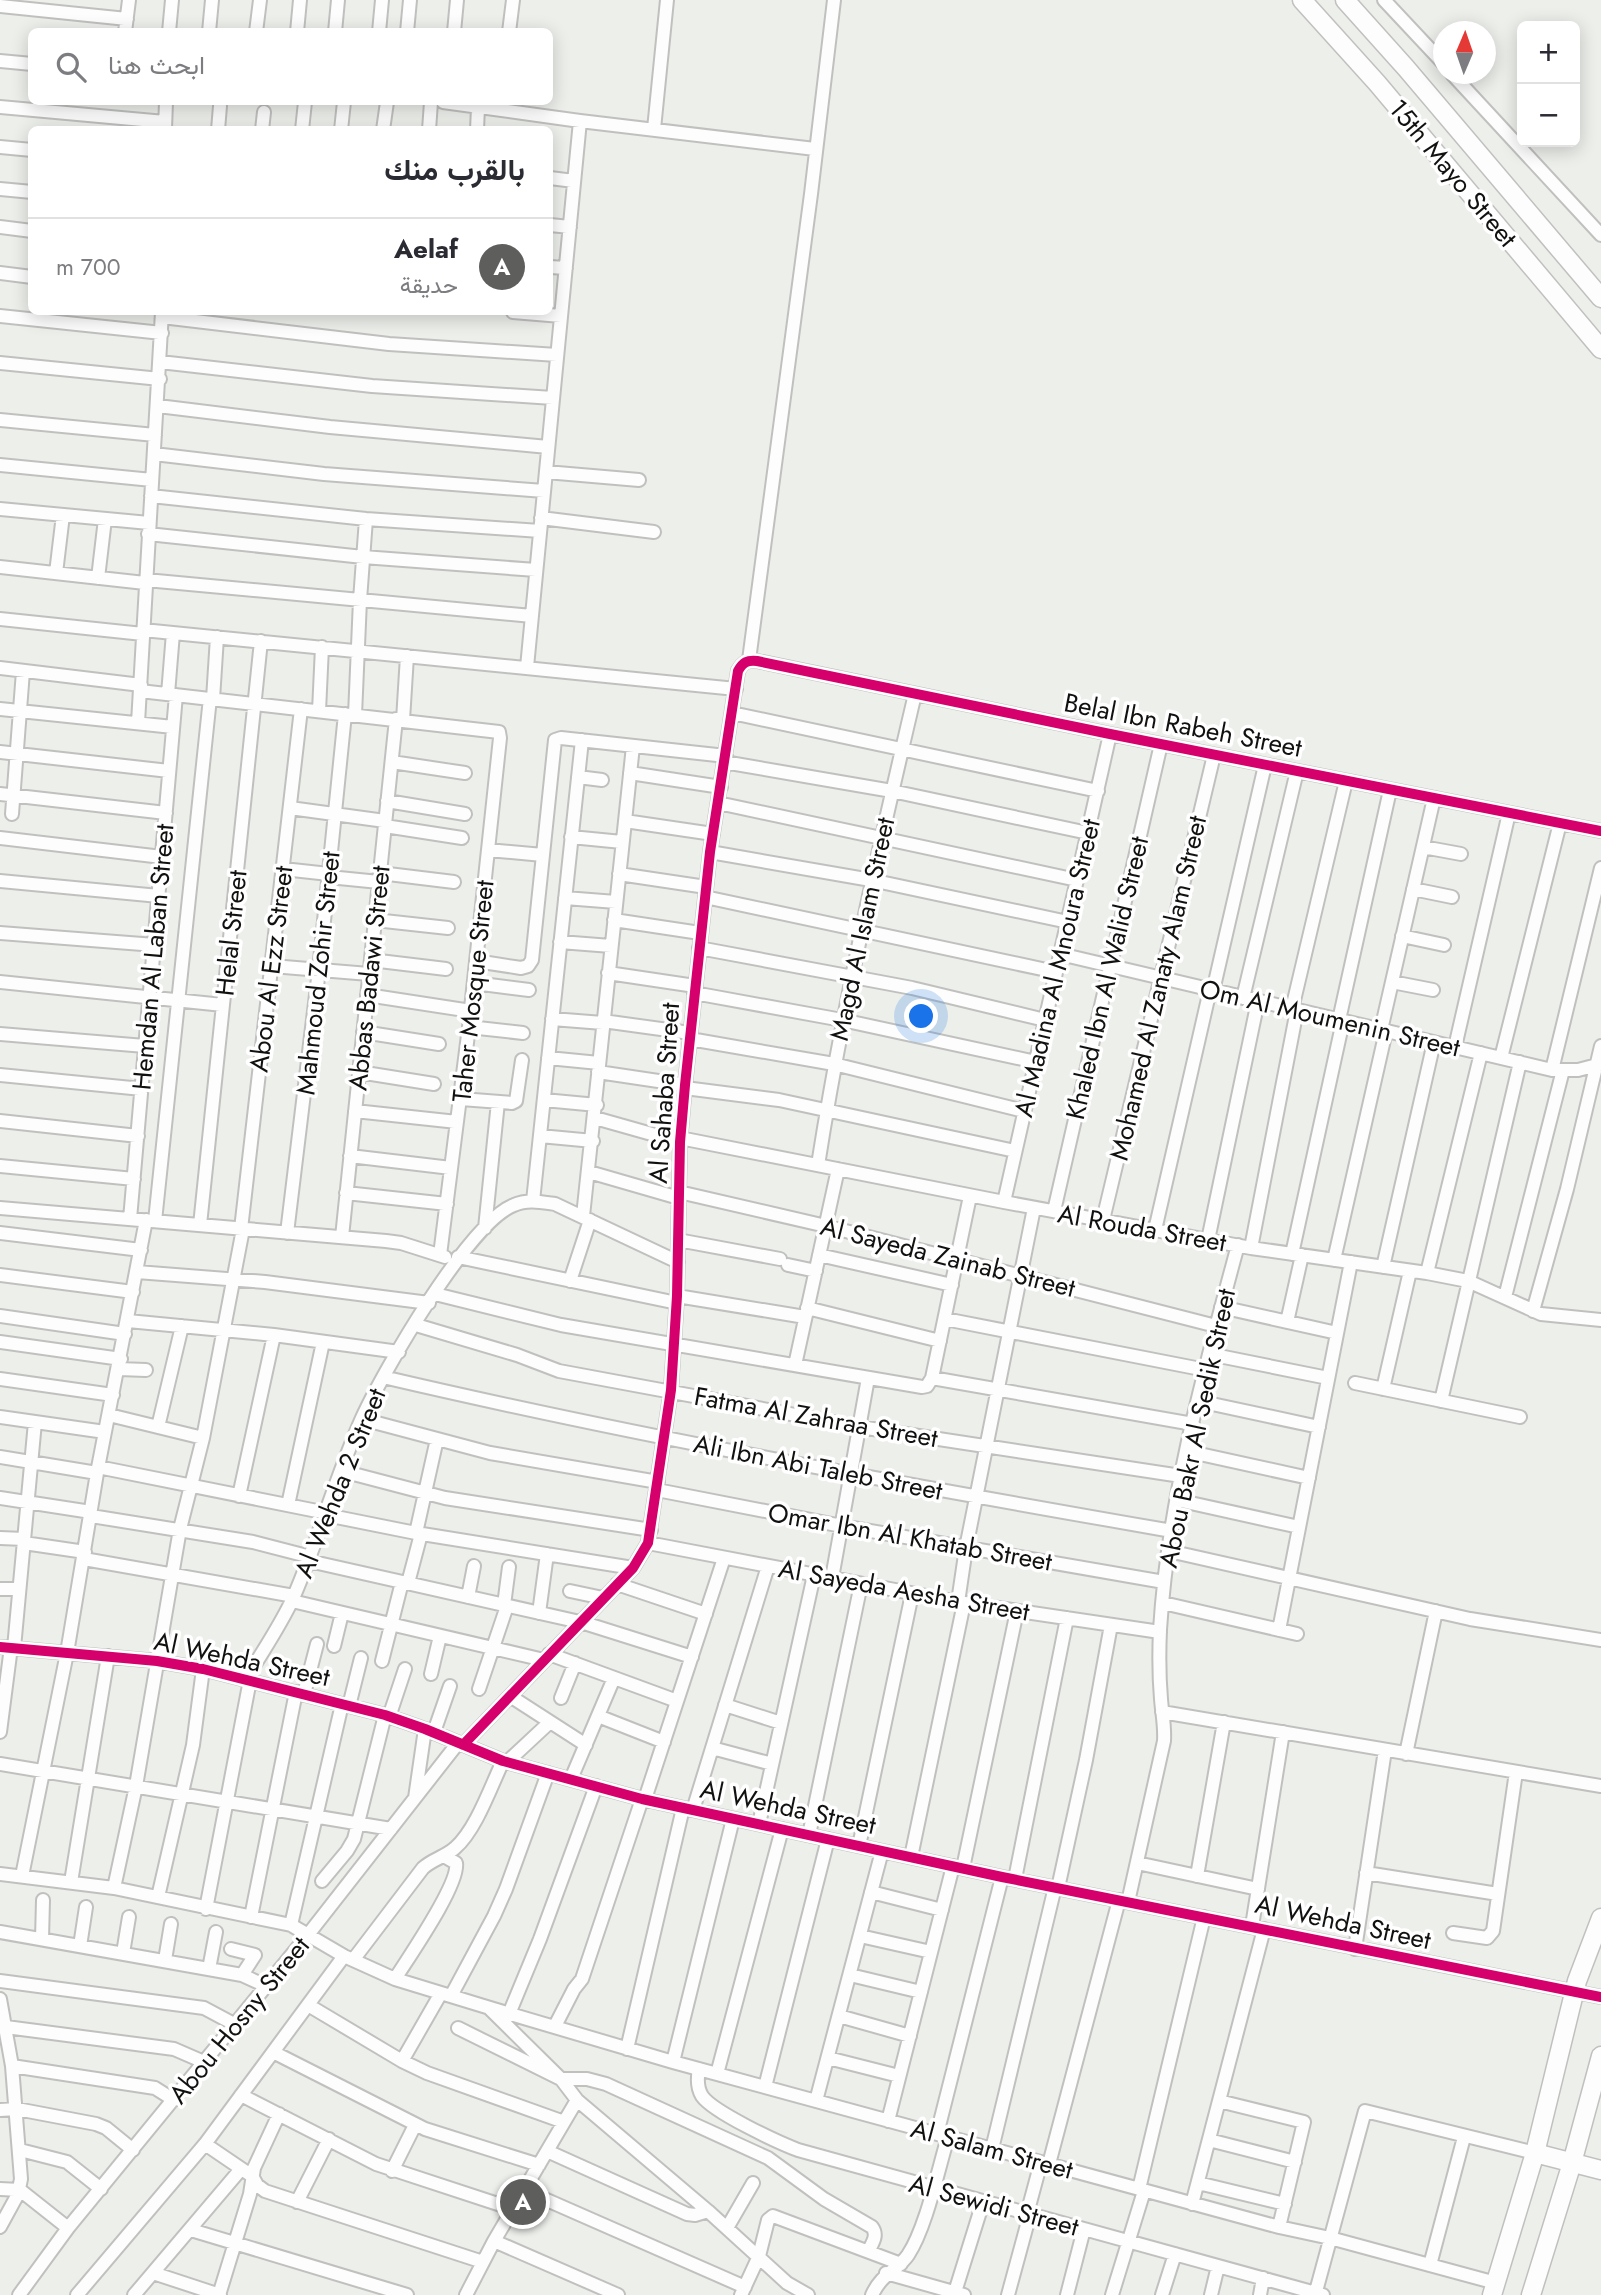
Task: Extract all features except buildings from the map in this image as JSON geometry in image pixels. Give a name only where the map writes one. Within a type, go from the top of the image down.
[{"type":"main road","name":"15th Mayo Street","points":[[1302,0],[1377,83],[1601,348]]},
{"type":"main road","name":"15th Mayo Street","points":[[1345,0],[1601,298]]},
{"type":"main road","points":[[1494,2289],[1535,2153],[1574,1991],[1601,1919]]},
{"type":"main road","points":[[1531,2295],[1572,2163],[1595,2101],[1601,2056]]},
{"type":"main road","points":[[1535,2153],[1601,2170]]},
{"type":"street","points":[[0,6],[126,25],[130,0]]},
{"type":"street","points":[[169,28],[172,0]]},
{"type":"street","points":[[209,28],[212,0]]},
{"type":"street","points":[[256,28],[260,0]]},
{"type":"street","points":[[297,28],[300,0]]},
{"type":"street","points":[[335,28],[338,0]]},
{"type":"street","points":[[379,28],[382,0]]},
{"type":"street","points":[[407,28],[410,0]]},
{"type":"street","points":[[454,28],[457,0]]},
{"type":"street","points":[[510,28],[513,0]]},
{"type":"street","points":[[654,129],[667,0]]},
{"type":"street","name":"Al Sahaba Street","points":[[650,1536],[675,1344],[680,1140],[700,933],[738,671],[742,664],[753,660],[834,0]]},
{"type":"street","points":[[1384,0],[1433,52]]},
{"type":"street","points":[[0,61],[28,64]]},
{"type":"street","points":[[1461,84],[1601,235]]},
{"type":"street","points":[[0,107],[165,126],[166,105]]},
{"type":"street","points":[[302,126],[304,105]]},
{"type":"street","points":[[341,126],[344,105]]},
{"type":"street","points":[[384,126],[387,105]]},
{"type":"street","points":[[429,126],[431,105]]},
{"type":"street","points":[[465,105],[500,106],[580,121],[815,149]]},
{"type":"street","points":[[218,126],[220,106]]},
{"type":"street","points":[[477,126],[478,107]]},
{"type":"street","points":[[262,126],[264,112]]},
{"type":"street","points":[[527,667],[580,121]]},
{"type":"street","points":[[0,147],[28,150]]},
{"type":"street","points":[[553,178],[574,181]]},
{"type":"street","points":[[0,189],[28,192]]},
{"type":"street","points":[[553,225],[570,227]]},
{"type":"street","points":[[0,228],[28,231]]},
{"type":"street","points":[[553,267],[566,268]]},
{"type":"street","points":[[0,273],[28,276]]},
{"type":"street","points":[[138,723],[162,315]]},
{"type":"street","points":[[170,315],[389,344],[557,355]]},
{"type":"street","points":[[549,315],[561,316]]},
{"type":"street","points":[[0,316],[162,333]]},
{"type":"street","points":[[160,362],[372,386],[553,398]]},
{"type":"street","points":[[0,363],[159,379]]},
{"type":"street","points":[[158,406],[330,427],[548,447]]},
{"type":"street","points":[[0,420],[155,435]]},
{"type":"street","points":[[154,454],[324,474],[544,491]]},
{"type":"street","points":[[0,465],[152,480]]},
{"type":"street","points":[[546,472],[639,480]]},
{"type":"street","points":[[151,496],[366,519],[654,532]]},
{"type":"street","points":[[0,509],[105,519],[149,529],[363,557],[536,570]]},
{"type":"street","points":[[56,573],[63,515]]},
{"type":"street","points":[[98,578],[105,519]]},
{"type":"street","name":"Mahmoud Zohir Street","points":[[288,1233],[335,814],[357,651],[366,519]]},
{"type":"street","points":[[0,567],[532,616]]},
{"type":"street","points":[[0,619],[261,641],[736,690]]},
{"type":"street","name":"Hemdan Al Laban Street","points":[[130,1219],[173,727],[173,633]]},
{"type":"street","points":[[22,1876],[67,1653],[98,1470],[136,1272],[151,1221],[178,1001],[217,637]]},
{"type":"street","name":"Helal Street","points":[[200,1225],[261,641]]},
{"type":"street","points":[[318,711],[322,647]]},
{"type":"street","name":"Abbas Badawi Street","points":[[342,1237],[387,802],[407,656]]},
{"type":"street","name":"Belal Ibn Rabeh Street","points":[[753,660],[1601,831]]},
{"type":"street","points":[[0,668],[172,694],[399,720]]},
{"type":"street","points":[[12,814],[23,671]]},
{"type":"street","name":"Magd Al Islam Street","points":[[818,1165],[851,976],[915,694]]},
{"type":"street","points":[[0,709],[173,727]]},
{"type":"street","name":"Abou Al Ezz Street","points":[[114,1888],[136,1786],[180,1529],[235,1280],[302,709]]},
{"type":"street","points":[[732,713],[1098,791]]},
{"type":"street","name":"Taher Mosque Street","points":[[399,720],[494,730],[499,733],[500,738],[461,1099],[440,1255]]},
{"type":"street","name":"Al Madina Al Mnoura Street","points":[[1003,1202],[1110,734]]},
{"type":"street","points":[[477,961],[522,968],[528,966],[532,960],[553,745],[555,740],[561,738],[725,759],[1088,833]]},
{"type":"street","points":[[582,740],[533,1201],[555,1204],[678,1262]]},
{"type":"street","name":"Khaled Ibn Al Walid Street","points":[[1054,1211],[1161,744]]},
{"type":"street","points":[[570,1281],[587,1218],[603,1022],[633,746]]},
{"type":"street","points":[[0,752],[169,771]]},
{"type":"street","name":"Mohamed Al Zanaty Alam Street","points":[[1103,1220],[1214,755]]},
{"type":"street","points":[[392,762],[465,773]]},
{"type":"street","points":[[1155,1230],[1265,765]]},
{"type":"street","points":[[1243,998],[1297,771]]},
{"type":"street","points":[[630,774],[721,787]]},
{"type":"street","points":[[578,777],[602,780]]},
{"type":"street","name":"Abou Bakr Al Sedik Street","points":[[1008,2295],[1028,2214],[1123,1901],[1137,1863],[1164,1741],[1160,1632],[1164,1582],[1181,1476],[1221,1307],[1245,1246],[1294,1009],[1346,781]]},
{"type":"street","points":[[1287,1322],[1297,1254],[1341,1020],[1390,790]]},
{"type":"street","points":[[0,794],[166,814]]},
{"type":"street","points":[[1334,1260],[1392,982],[1434,798]]},
{"type":"street","points":[[387,802],[465,814]]},
{"type":"street","points":[[718,803],[1077,880]]},
{"type":"street","points":[[290,808],[462,838]]},
{"type":"street","points":[[1455,1047],[1509,813]]},
{"type":"street","points":[[625,821],[713,834]]},
{"type":"street","points":[[1501,1058],[1560,823]]},
{"type":"street","points":[[571,837],[622,842]]},
{"type":"street","points":[[0,838],[162,857]]},
{"type":"street","points":[[1423,846],[1461,854]]},
{"type":"street","points":[[488,850],[542,855]]},
{"type":"street","points":[[710,852],[871,880],[1068,922]]},
{"type":"street","points":[[1505,1297],[1558,1070],[1601,868]]},
{"type":"street","points":[[283,869],[329,875],[454,882]]},
{"type":"street","points":[[619,874],[1056,972]]},
{"type":"street","points":[[0,881],[159,896]]},
{"type":"street","points":[[1413,889],[1452,897]]},
{"type":"street","points":[[565,898],[616,902]]},
{"type":"street","points":[[375,920],[448,928]]},
{"type":"street","points":[[614,920],[700,933]]},
{"type":"street","points":[[0,933],[155,945]]},
{"type":"street","points":[[1402,936],[1444,945]]},
{"type":"street","points":[[560,942],[611,946]]},
{"type":"street","points":[[699,948],[912,988],[1045,1020]]},
{"type":"street","name":"Om Al Moumenin Street","points":[[1060,954],[1558,1070],[1578,1070],[1599,1064]]},
{"type":"street","points":[[272,966],[319,970],[370,967],[446,969]]},
{"type":"street","points":[[608,973],[1035,1062]]},
{"type":"street","points":[[0,982],[223,1005]]},
{"type":"street","points":[[1392,982],[1433,990]]},
{"type":"street","points":[[474,983],[529,990]]},
{"type":"street","points":[[367,995],[471,1011]]},
{"type":"street","points":[[1208,1240],[1258,1001]]},
{"type":"street","points":[[552,1019],[603,1022],[834,1064],[1024,1111]]},
{"type":"street","points":[[469,1027],[523,1033]]},
{"type":"street","points":[[363,1032],[439,1044]]},
{"type":"street","points":[[0,1034],[145,1046]]},
{"type":"street","points":[[1383,1267],[1434,1042]]},
{"type":"street","points":[[1533,1311],[1567,1189],[1599,1064],[1601,1046]]},
{"type":"street","points":[[1427,1273],[1481,1053]]},
{"type":"street","points":[[548,1058],[685,1087],[779,1100],[1015,1151]]},
{"type":"street","points":[[461,1099],[516,1101],[522,1060]]},
{"type":"street","points":[[1441,1401],[1521,1062]]},
{"type":"street","points":[[359,1072],[434,1084]]},
{"type":"street","points":[[0,1075],[142,1088]]},
{"type":"street","name":"Al Rouda Street","points":[[544,1100],[596,1112],[680,1140],[1208,1240],[1468,1281],[1552,1317],[1601,1320]]},
{"type":"street","points":[[485,1228],[498,1102]]},
{"type":"street","points":[[355,1111],[457,1122]]},
{"type":"street","points":[[0,1121],[138,1136]]},
{"type":"street","points":[[540,1136],[593,1141]]},
{"type":"street","points":[[350,1157],[451,1168]]},
{"type":"street","points":[[0,1166],[134,1179]]},
{"type":"street","points":[[795,1365],[838,1169]]},
{"type":"street","name":"Al Sayeda Zainab Street","points":[[589,1172],[679,1195],[825,1226],[1216,1326]]},
{"type":"street","points":[[346,1194],[447,1204]]},
{"type":"street","points":[[136,1272],[432,1298],[561,1325],[922,1387],[927,1386],[932,1378],[970,1196]]},
{"type":"street","name":"Al Wehda 2 Street","points":[[206,1909],[248,1680],[293,1598],[362,1419],[383,1377],[457,1259],[498,1214],[514,1205],[533,1201]]},
{"type":"street","points":[[0,1208],[401,1243],[457,1259],[570,1281],[677,1299],[806,1313],[940,1341]]},
{"type":"street","points":[[911,1857],[961,1603],[966,1548],[1034,1208]]},
{"type":"street","points":[[0,1233],[141,1250]]},
{"type":"street","points":[[678,1240],[816,1271]]},
{"type":"street","points":[[819,1255],[952,1285]]},
{"type":"street","points":[[1279,1630],[1351,1262]]},
{"type":"street","points":[[1383,1389],[1410,1270]]},
{"type":"street","points":[[0,1275],[133,1292]]},
{"type":"street","points":[[1221,1307],[1337,1333]]},
{"type":"street","points":[[0,1316],[126,1327],[182,1326],[225,1329],[399,1352]]},
{"type":"street","points":[[945,1320],[1206,1370]]},
{"type":"street","name":"Fatma Al Zahraa Street","points":[[416,1325],[517,1355],[559,1371],[860,1427],[1181,1476]]},
{"type":"street","points":[[158,1427],[182,1326]]},
{"type":"street","points":[[239,1496],[274,1335]]},
{"type":"street","points":[[0,1342],[146,1370]]},
{"type":"street","points":[[288,1505],[323,1342]]},
{"type":"street","points":[[1209,1354],[1328,1378]]},
{"type":"street","name":"Ali Ibn Abi Taleb Street","points":[[383,1377],[664,1438],[852,1475],[1172,1531]]},
{"type":"street","points":[[832,1578],[868,1378]]},
{"type":"street","points":[[932,1378],[1193,1424]]},
{"type":"street","points":[[0,1379],[113,1395]]},
{"type":"street","points":[[1355,1383],[1520,1417]]},
{"type":"street","points":[[1198,1401],[1319,1427]]},
{"type":"street","points":[[109,1415],[202,1438]]},
{"type":"street","points":[[0,1417],[105,1432]]},
{"type":"street","name":"Omar Ibn Al Khatab Street","points":[[362,1419],[490,1453],[842,1526],[1164,1582]]},
{"type":"street","points":[[0,1732],[8,1647],[19,1589],[35,1422]]},
{"type":"street","points":[[382,1661],[418,1534],[437,1439]]},
{"type":"street","points":[[1186,1451],[1309,1478]]},
{"type":"street","points":[[0,1457],[191,1486],[418,1534],[633,1568]]},
{"type":"street","name":"Al Sayeda Aesha Street","points":[[342,1471],[445,1498],[650,1536],[724,1558],[961,1603],[1160,1632]]},
{"type":"street","points":[[0,1499],[253,1542],[405,1583],[581,1622],[692,1657]]},
{"type":"street","points":[[1177,1500],[1299,1527]]},
{"type":"street","name":"Abou Hosny Street","points":[[19,2295],[68,2228],[307,1936],[447,1758],[633,1568],[650,1536]]},
{"type":"street","points":[[0,1538],[293,1598],[342,1613],[440,1636],[575,1663],[677,1701]]},
{"type":"street","points":[[1169,1551],[1497,1625],[1601,1640]]},
{"type":"street","points":[[539,1613],[547,1554]]},
{"type":"street","points":[[555,2026],[582,1979],[724,1558]]},
{"type":"street","points":[[468,1597],[474,1566]]},
{"type":"street","points":[[627,2049],[688,1809],[712,1748],[768,1566]]},
{"type":"street","points":[[479,1689],[505,1605],[509,1567]]},
{"type":"street","points":[[759,1824],[814,1575]]},
{"type":"street","points":[[617,1584],[706,1614]]},
{"type":"street","points":[[809,1835],[861,1584]]},
{"type":"street","points":[[0,1589],[19,1589]]},
{"type":"street","points":[[570,1591],[603,1598]]},
{"type":"street","points":[[859,1846],[912,1594]]},
{"type":"street","points":[[1163,1603],[1297,1634]]},
{"type":"street","points":[[888,2121],[942,1910],[958,1867],[1017,1611]]},
{"type":"street","points":[[1406,1754],[1436,1611]]},
{"type":"street","points":[[334,1646],[342,1613]]},
{"type":"street","points":[[872,2295],[886,2273],[901,2264],[913,2245],[933,2188],[942,2136],[1009,1878],[1067,1618]]},
{"type":"street","points":[[992,2149],[1057,1888],[1086,1760],[1111,1625]]},
{"type":"street","points":[[431,1674],[440,1636]]},
{"type":"street","points":[[251,1917],[272,1808],[300,1693],[317,1644]]},
{"type":"street","name":"Al Wehda Street","points":[[8,1647],[157,1661],[203,1669],[387,1716],[429,1730],[505,1762],[643,1799],[1057,1888],[1601,1997]]},
{"type":"street","points":[[71,1882],[108,1656]]},
{"type":"street","points":[[0,1874],[114,1888],[291,1925],[316,1815],[361,1658]]},
{"type":"street","points":[[561,1699],[575,1663]]},
{"type":"street","points":[[158,1897],[193,1745],[203,1669]]},
{"type":"street","points":[[322,1881],[354,1839],[387,1716],[405,1669]]},
{"type":"street","points":[[571,1779],[614,1678]]},
{"type":"street","points":[[415,1797],[422,1752],[429,1730],[450,1686]]},
{"type":"street","points":[[510,1696],[586,1745]]},
{"type":"street","points":[[725,1705],[781,1723]]},
{"type":"street","points":[[1162,1712],[1601,1786]]},
{"type":"street","points":[[598,1716],[664,1742]]},
{"type":"street","points":[[77,2295],[205,2144],[308,2006],[423,1868],[430,1861],[457,1847],[467,1835],[505,1762],[550,1722]]},
{"type":"street","points":[[1197,1876],[1224,1722]]},
{"type":"street","points":[[1192,2204],[1219,2101],[1258,1928],[1258,1889],[1283,1732]]},
{"type":"street","points":[[712,1748],[772,1764]]},
{"type":"street","points":[[1355,1949],[1385,1750]]},
{"type":"street","points":[[422,1752],[447,1758]]},
{"type":"street","points":[[0,1764],[391,1829]]},
{"type":"street","points":[[1453,1933],[1482,1937],[1491,1935],[1516,1772]]},
{"type":"street","points":[[402,2061],[495,1916],[548,1773]]},
{"type":"street","points":[[509,2014],[540,1939],[596,1786]]},
{"type":"street","points":[[673,2062],[733,1819]]},
{"type":"street","points":[[717,2074],[782,1829]]},
{"type":"street","points":[[765,2087],[828,1839]]},
{"type":"street","points":[[816,2101],[882,1851]]},
{"type":"street","points":[[395,1979],[456,1875],[456,1863],[444,1856]]},
{"type":"street","points":[[1137,1863],[1258,1889]]},
{"type":"street","points":[[1366,1872],[1498,1894]]},
{"type":"street","points":[[871,1892],[942,1910]]},
{"type":"street","points":[[42,1939],[43,1900]]},
{"type":"street","points":[[80,1946],[86,1908]]},
{"type":"street","points":[[122,1953],[129,1917]]},
{"type":"street","points":[[1112,2295],[1142,2190],[1204,1917]]},
{"type":"street","points":[[165,1960],[171,1924]]},
{"type":"street","name":"Al Salam Street","points":[[291,1925],[349,1958],[395,1979],[446,1995],[627,2049],[942,2136],[1430,2265],[1494,2289]]},
{"type":"street","points":[[0,1932],[242,1975],[266,1986]]},
{"type":"street","points":[[209,1969],[216,1932]]},
{"type":"street","points":[[860,1936],[931,1952]]},
{"type":"street","points":[[231,1949],[255,1955],[242,1975]]},
{"type":"street","points":[[849,1975],[921,1992]]},
{"type":"street","points":[[0,1981],[204,2008],[234,2024]]},
{"type":"street","points":[[0,2227],[20,2190],[20,2150],[12,2066],[5,2046],[6,2027],[1,2005]]},
{"type":"street","points":[[308,2006],[402,2061],[439,2078],[564,2122]]},
{"type":"street","name":"Al Salam Street","points":[[490,2008],[561,2078],[577,2100],[708,2211],[787,2283],[808,2295]]},
{"type":"street","points":[[839,2016],[910,2036]]},
{"type":"street","points":[[6,2027],[168,2048],[204,2063]]},
{"type":"street","points":[[458,2028],[561,2078],[587,2079],[606,2084],[768,2158],[824,2199],[872,2227],[875,2230],[875,2238],[869,2250]]},
{"type":"street","points":[[273,2052],[415,2124],[461,2143],[539,2165]]},
{"type":"street","points":[[828,2058],[899,2076]]},
{"type":"street","points":[[12,2066],[155,2088],[174,2100]]},
{"type":"street","name":"Al Sewidi Street","points":[[699,2069],[699,2091],[708,2102],[777,2142],[1318,2294]]},
{"type":"street","points":[[241,2095],[392,2171],[513,2209]]},
{"type":"street","points":[[466,2295],[577,2100]]},
{"type":"street","points":[[1219,2101],[1304,2122],[1279,2227]]},
{"type":"street","points":[[0,2110],[16,2109],[96,2124],[106,2128],[133,2150]]},
{"type":"street","points":[[1318,2294],[1330,2238],[1365,2110],[1535,2153]]},
{"type":"street","points":[[153,2273],[219,2295],[250,2194],[252,2176],[279,2114]]},
{"type":"street","points":[[392,2171],[415,2124]]},
{"type":"street","points":[[1430,2265],[1464,2137]]},
{"type":"street","points":[[297,2202],[329,2138]]},
{"type":"street","points":[[1209,2140],[1295,2162]]},
{"type":"street","points":[[768,2158],[777,2142]]},
{"type":"street","points":[[205,2144],[252,2176],[257,2185],[265,2191],[484,2262]]},
{"type":"street","points":[[20,2150],[67,2162],[101,2189]]},
{"type":"street","points":[[547,2151],[687,2214],[695,2215],[708,2211]]},
{"type":"street","points":[[134,2295],[240,2169]]},
{"type":"street","points":[[726,2228],[753,2183]]},
{"type":"street","points":[[1198,2183],[1285,2204]]},
{"type":"street","points":[[0,2189],[20,2190],[68,2228]]},
{"type":"street","points":[[524,2190],[743,2291],[759,2256],[768,2220],[773,2216],[901,2264]]},
{"type":"street","points":[[886,2273],[960,2294],[983,2202]]},
{"type":"street","points":[[1067,2295],[1084,2229]]},
{"type":"street","points":[[191,2230],[407,2295]]},
{"type":"street","points":[[494,2242],[590,2290],[618,2295]]},
{"type":"street","points":[[1162,2295],[1175,2254]]},
{"type":"street","points":[[1211,2295],[1218,2266]]},
{"type":"street","points":[[1260,2295],[1264,2278]]},
{"type":"street","points":[[1008,2295],[1021,2295]]},
{"type":"cycle path","points":[[463,1745],[633,1568],[648,1543],[671,1390],[677,1296],[680,1142],[710,852],[738,671],[744,664],[757,661],[1601,831]]},
{"type":"cycle path","points":[[0,1647],[157,1661],[203,1669],[385,1715],[503,1761],[642,1799],[1002,1877],[1601,1997]]},
{"type":"place","name":"Aelaf","points":[[523,2202]]}]
